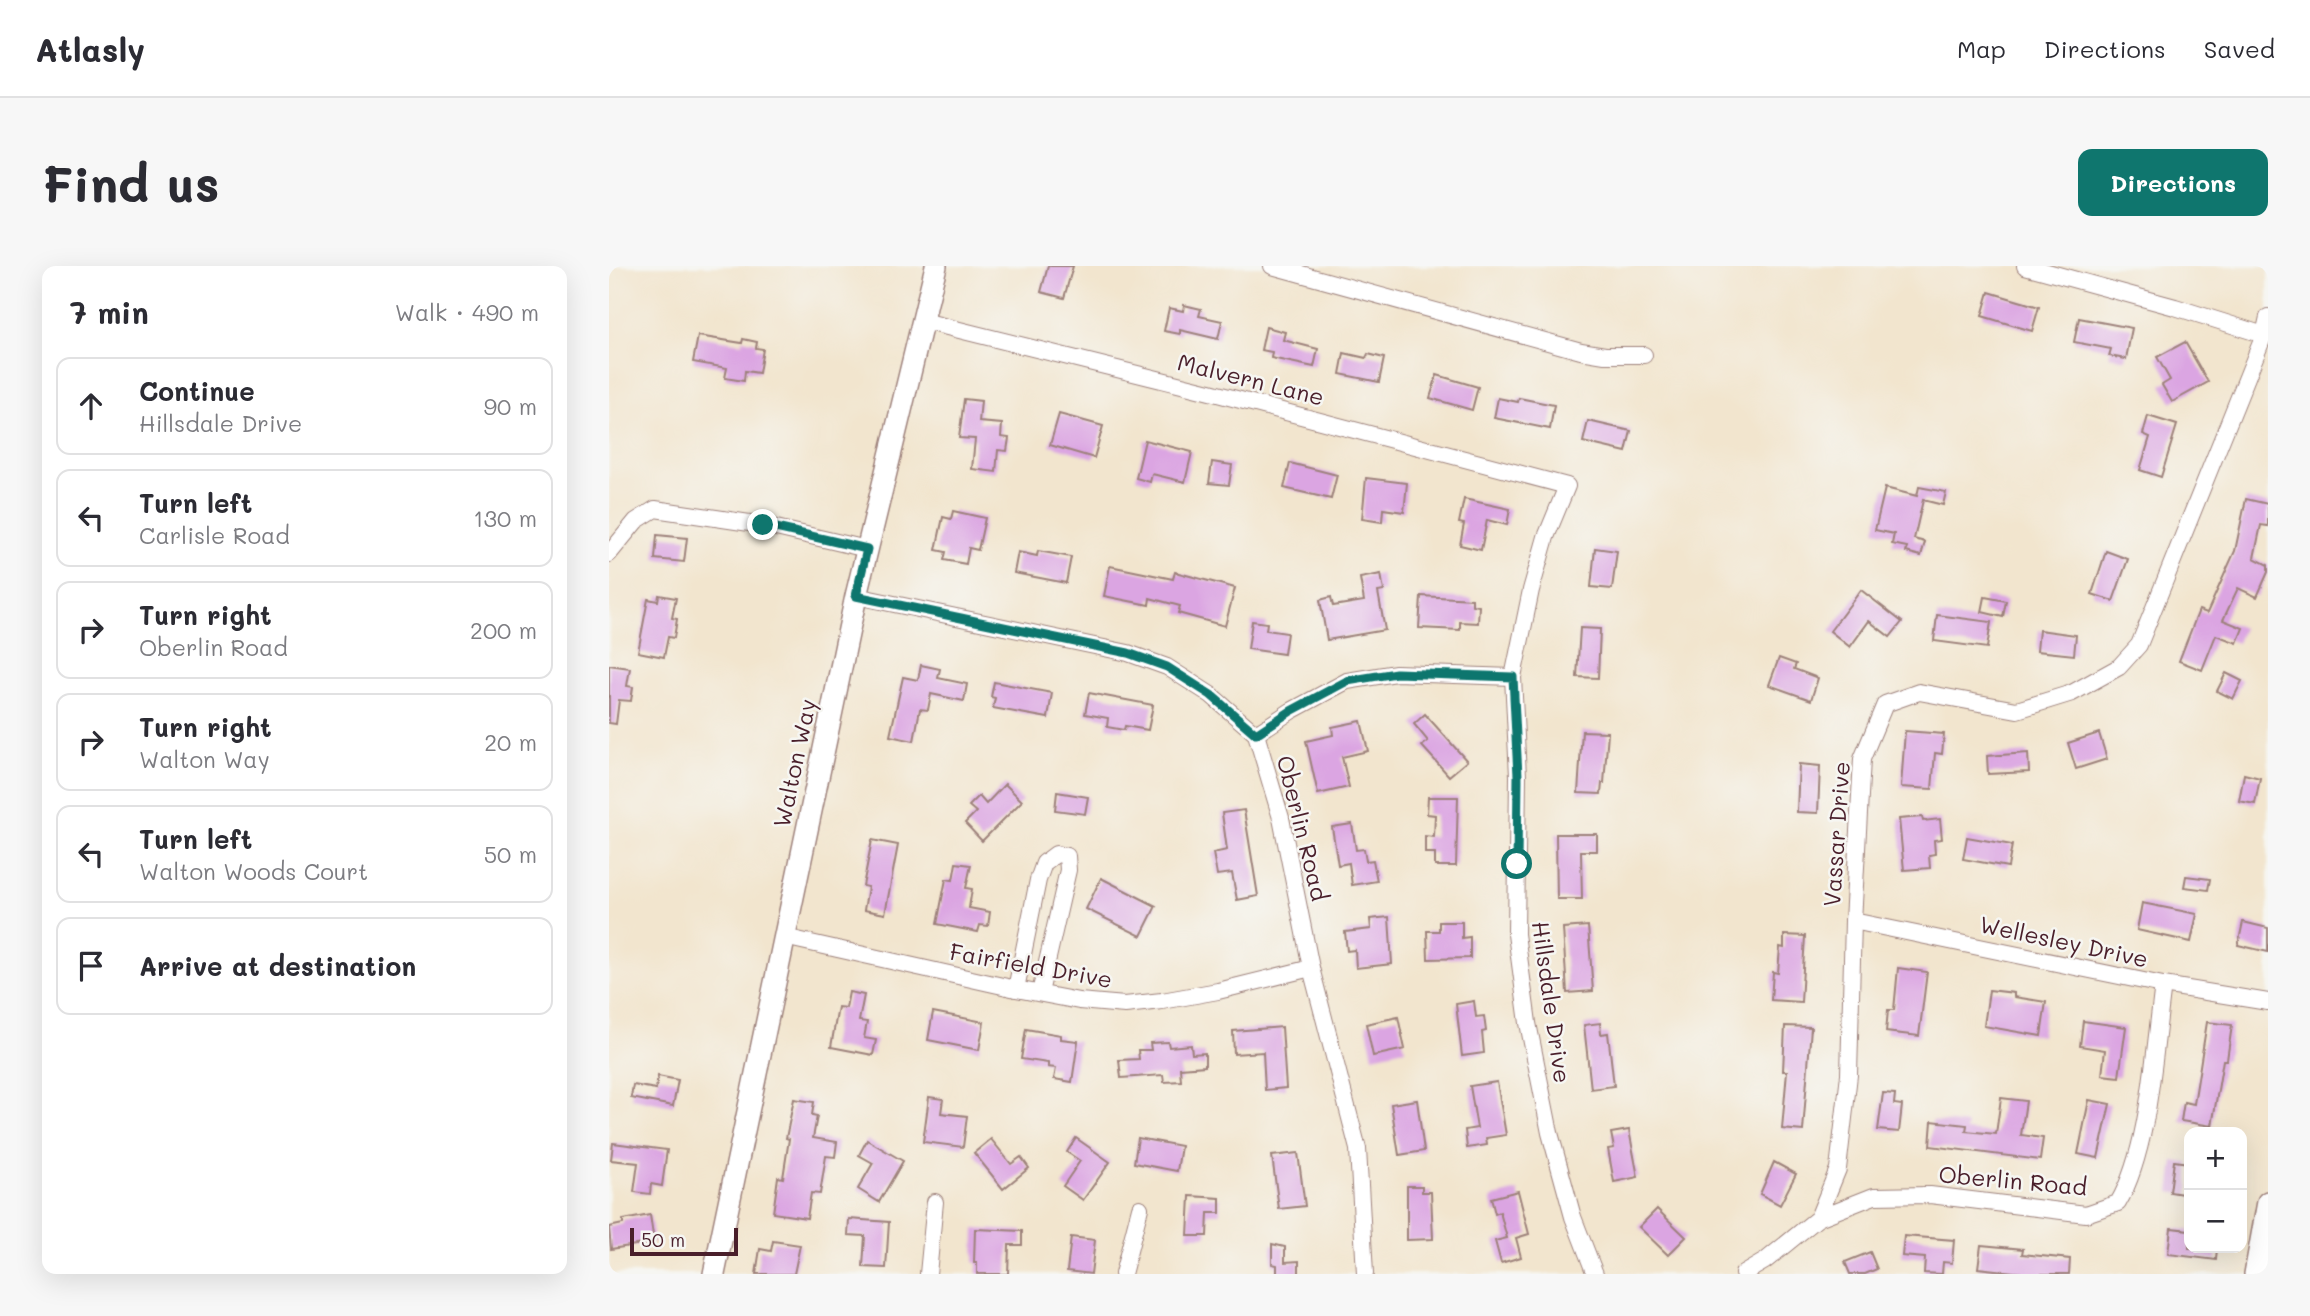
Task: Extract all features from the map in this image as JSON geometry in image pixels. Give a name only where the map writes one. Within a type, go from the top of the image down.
[{"type":"main road","name":"Walton Way","points":[[714,1274],[856,596],[936,266]]},
{"type":"main road","points":[[2255,1274],[2268,1202]]},
{"type":"street","points":[[1272,266],[1581,351],[1605,355],[1644,355]]},
{"type":"street","points":[[2025,266],[2175,307],[2264,335]]},
{"type":"street","name":"Vassar Drive","points":[[1818,1218],[1838,1169],[1849,1075],[1853,921],[1862,759],[1885,704],[1919,691],[2017,710],[2072,693],[2119,667],[2139,645],[2264,335],[2268,317]]},
{"type":"street","name":"Malvern Lane","points":[[923,321],[1210,392],[1567,486]]},
{"type":"street","name":"Hillsdale Drive","points":[[1567,486],[1538,564],[1513,677],[1518,776],[1516,934],[1528,1023],[1550,1133],[1573,1217],[1595,1274]]},
{"type":"street","points":[[609,554],[636,521],[655,509],[763,525],[867,549]]},
{"type":"street","name":"Oberlin Road","points":[[856,596],[1128,653],[1167,667],[1211,695],[1256,734],[1281,818],[1311,968],[1358,1149],[1365,1274]]},
{"type":"street","points":[[1256,734],[1291,711],[1347,681],[1396,673],[1513,677]]},
{"type":"street","points":[[1016,989],[1038,880],[1044,863],[1056,853],[1067,856],[1068,870],[1040,993]]},
{"type":"street","name":"Wellesley Drive","points":[[1853,921],[2163,985],[2268,1002]]},
{"type":"street","name":"Fairfield Drive","points":[[784,937],[1016,989],[1079,1001],[1125,1005],[1207,993],[1311,968]]},
{"type":"street","name":"Oberlin Road","points":[[1743,1274],[1765,1261],[1818,1218],[1874,1196],[1930,1195],[2086,1214],[2118,1203],[2131,1181],[2144,1122],[2163,985]]},
{"type":"street","points":[[928,1274],[935,1202]]},
{"type":"street","points":[[1123,1274],[1140,1208]]},
{"type":"building","points":[[1048,266],[1073,266],[1064,298],[1041,292]]},
{"type":"building","points":[[1989,292],[2039,307],[2032,331],[1982,316]]},
{"type":"building","points":[[1184,305],[1201,309],[1199,316],[1222,321],[1218,339],[1180,330],[1180,334],[1164,331],[1169,308],[1183,311]]},
{"type":"building","points":[[2079,318],[2132,328],[2126,359],[2109,356],[2111,349],[2074,342]]},
{"type":"building","points":[[1266,327],[1285,332],[1283,340],[1318,349],[1314,367],[1271,358],[1272,352],[1261,350]]},
{"type":"building","points":[[698,336],[742,343],[743,339],[757,342],[756,348],[763,349],[759,373],[745,371],[744,381],[725,378],[727,368],[693,362]]},
{"type":"building","points":[[2185,342],[2208,382],[2172,402],[2162,385],[2170,380],[2157,357]]},
{"type":"building","points":[[1344,353],[1366,358],[1368,354],[1384,358],[1379,382],[1340,374]]},
{"type":"building","points":[[1437,375],[1478,387],[1472,410],[1430,398]]},
{"type":"building","points":[[1498,398],[1518,402],[1519,398],[1554,405],[1550,429],[1494,418]]},
{"type":"building","points":[[964,399],[981,401],[979,422],[1002,424],[1001,437],[1009,438],[1007,451],[998,450],[996,472],[972,469],[975,439],[959,438]]},
{"type":"building","points":[[1059,414],[1103,426],[1094,458],[1050,445]]},
{"type":"building","points":[[2148,416],[2177,425],[2161,477],[2140,470],[2150,437],[2143,434]]},
{"type":"building","points":[[1588,421],[1631,431],[1626,452],[1583,442]]},
{"type":"building","points":[[1145,440],[1192,452],[1185,482],[1152,474],[1150,482],[1136,478]]},
{"type":"building","points":[[1212,462],[1232,465],[1229,485],[1209,483]]},
{"type":"building","points":[[1290,463],[1337,475],[1331,499],[1284,488]]},
{"type":"building","points":[[1366,478],[1407,483],[1404,512],[1383,509],[1382,522],[1362,519]]},
{"type":"building","points":[[1919,487],[1946,492],[1943,505],[1923,500],[1914,539],[1925,542],[1921,556],[1906,552],[1907,547],[1892,544],[1894,534],[1875,530],[1885,488],[1917,496]]},
{"type":"building","points":[[1464,499],[1510,509],[1507,525],[1487,520],[1481,550],[1460,545],[1464,524],[1459,523]]},
{"type":"building","points":[[2246,499],[2268,504],[2268,526],[2261,525],[2254,558],[2268,565],[2268,572],[2257,597],[2238,588],[2223,620],[2243,628],[2237,643],[2216,635],[2202,670],[2179,661],[2199,610],[2207,613],[2235,551]]},
{"type":"building","points":[[953,511],[985,518],[978,550],[969,548],[966,564],[944,560],[946,552],[936,550],[943,517],[951,519]]},
{"type":"building","points":[[657,535],[687,538],[684,562],[655,559]]},
{"type":"building","points":[[1595,548],[1617,551],[1612,589],[1591,587]]},
{"type":"building","points":[[1038,551],[1071,557],[1066,583],[1014,573],[1018,552],[1037,556]]},
{"type":"building","points":[[2106,551],[2128,559],[2113,601],[2092,594]]},
{"type":"building","points":[[1110,566],[1173,579],[1175,572],[1235,588],[1225,626],[1178,613],[1180,606],[1150,598],[1149,605],[1104,596]]},
{"type":"building","points":[[1381,574],[1384,591],[1378,592],[1385,630],[1327,640],[1320,600],[1331,597],[1333,606],[1364,601],[1360,578]]},
{"type":"building","points":[[1861,590],[1902,622],[1890,637],[1869,621],[1850,647],[1830,631]]},
{"type":"building","points":[[659,595],[676,598],[672,618],[677,619],[674,638],[668,637],[664,657],[638,652],[648,599],[658,601]]},
{"type":"building","points":[[1421,596],[1472,599],[1472,605],[1479,606],[1478,623],[1460,622],[1460,630],[1419,628]]},
{"type":"building","points":[[1985,597],[2006,601],[2003,617],[1982,612]]},
{"type":"building","points":[[1937,615],[1991,622],[1987,648],[1934,641]]},
{"type":"building","points":[[1252,621],[1267,623],[1266,630],[1287,633],[1284,654],[1248,649]]},
{"type":"building","points":[[1580,628],[1600,629],[1598,678],[1577,677]]},
{"type":"building","points":[[2039,630],[2076,635],[2074,655],[2037,651]]},
{"type":"building","points":[[1779,658],[1796,664],[1794,669],[1818,678],[1811,700],[1769,685]]},
{"type":"building","points":[[609,665],[630,668],[627,686],[633,687],[631,701],[619,700],[616,724],[609,723]]},
{"type":"building","points":[[921,665],[940,669],[938,678],[967,684],[964,701],[931,694],[928,710],[920,709],[914,741],[890,736],[903,677],[918,680]]},
{"type":"building","points":[[2226,673],[2242,681],[2233,699],[2217,691]]},
{"type":"building","points":[[994,682],[1052,693],[1048,718],[993,708],[995,698],[991,697]]},
{"type":"building","points":[[1089,693],[1153,705],[1148,730],[1125,726],[1124,730],[1107,727],[1108,718],[1085,714]]},
{"type":"building","points":[[1425,714],[1467,761],[1449,776],[1422,746],[1428,741],[1414,724]]},
{"type":"building","points":[[1361,721],[1368,751],[1342,757],[1349,787],[1318,794],[1306,741],[1333,735],[1332,727]]},
{"type":"building","points":[[1582,731],[1608,732],[1601,794],[1578,793]]},
{"type":"building","points":[[1905,731],[1944,734],[1942,754],[1935,753],[1932,789],[1901,787]]},
{"type":"building","points":[[2099,733],[2107,759],[2076,769],[2068,743]]},
{"type":"building","points":[[2028,753],[2029,772],[1988,774],[1987,756]]},
{"type":"building","points":[[1799,764],[1820,766],[1818,813],[1797,812]]},
{"type":"building","points":[[2244,774],[2260,778],[2255,804],[2239,801]]},
{"type":"building","points":[[1005,784],[1022,801],[982,841],[965,823],[976,812],[969,806],[979,796],[986,804]]},
{"type":"building","points":[[1057,792],[1088,797],[1085,814],[1055,810]]},
{"type":"building","points":[[1428,797],[1458,797],[1456,866],[1435,866],[1435,853],[1425,853],[1425,836],[1434,837],[1435,815],[1427,814]]},
{"type":"building","points":[[1244,810],[1258,896],[1237,900],[1232,873],[1217,875],[1213,853],[1227,850],[1222,813]]},
{"type":"building","points":[[1922,817],[1923,821],[1940,819],[1942,839],[1934,840],[1935,854],[1929,855],[1930,868],[1904,870],[1899,819]]},
{"type":"building","points":[[1352,824],[1356,850],[1364,849],[1366,861],[1373,860],[1377,881],[1352,885],[1349,863],[1338,865],[1332,827]]},
{"type":"building","points":[[1556,834],[1597,834],[1597,851],[1581,851],[1582,899],[1557,899]]},
{"type":"building","points":[[1967,837],[2012,845],[2008,867],[1963,859]]},
{"type":"building","points":[[872,840],[898,845],[885,914],[864,910],[868,887],[863,886]]},
{"type":"building","points":[[956,863],[971,865],[966,888],[972,889],[969,908],[990,912],[988,926],[980,925],[978,932],[937,924],[946,879],[953,880]]},
{"type":"building","points":[[2186,876],[2210,879],[2208,890],[2184,887]]},
{"type":"building","points":[[1101,878],[1156,906],[1141,936],[1086,909]]},
{"type":"building","points":[[2142,903],[2197,914],[2191,942],[2137,930]]},
{"type":"building","points":[[1389,917],[1392,964],[1356,968],[1355,950],[1347,951],[1345,932],[1371,929],[1370,919]]},
{"type":"building","points":[[1439,922],[1462,922],[1462,938],[1470,937],[1470,958],[1428,959],[1427,931],[1439,931]]},
{"type":"building","points":[[2243,922],[2268,928],[2268,952],[2238,945]]},
{"type":"building","points":[[1588,926],[1593,991],[1567,993],[1563,928]]},
{"type":"building","points":[[1784,935],[1805,936],[1801,1002],[1771,1000],[1773,972],[1778,973]]},
{"type":"building","points":[[1898,968],[1927,972],[1919,1036],[1886,1032],[1888,1010],[1894,1010]]},
{"type":"building","points":[[1989,990],[2014,993],[2014,997],[2046,1002],[2041,1036],[1984,1026]]},
{"type":"building","points":[[849,992],[864,995],[859,1021],[867,1022],[864,1038],[876,1040],[873,1055],[831,1047],[838,1007],[846,1008]]},
{"type":"building","points":[[1474,1001],[1476,1017],[1484,1016],[1484,1053],[1462,1056],[1456,1004]]},
{"type":"building","points":[[933,1012],[984,1022],[979,1050],[928,1040]]},
{"type":"building","points":[[1398,1017],[1405,1049],[1373,1056],[1366,1024]]},
{"type":"building","points":[[2083,1021],[2126,1027],[2119,1077],[2102,1075],[2105,1050],[2080,1046]]},
{"type":"building","points":[[2207,1022],[2232,1025],[2212,1126],[2181,1121],[2184,1102],[2194,1104]]},
{"type":"building","points":[[1600,1023],[1601,1034],[1608,1033],[1614,1086],[1591,1089],[1584,1025]]},
{"type":"building","points":[[1785,1026],[1811,1027],[1803,1131],[1782,1129],[1787,1071],[1783,1071]]},
{"type":"building","points":[[1282,1027],[1286,1088],[1265,1090],[1263,1052],[1234,1054],[1233,1031]]},
{"type":"building","points":[[1026,1029],[1078,1041],[1072,1082],[1054,1079],[1056,1068],[1048,1067],[1048,1063],[1021,1059]]},
{"type":"building","points":[[1168,1042],[1169,1047],[1191,1045],[1192,1054],[1205,1053],[1205,1066],[1180,1068],[1181,1081],[1164,1082],[1163,1075],[1121,1078],[1119,1060],[1139,1059],[1138,1050],[1151,1050],[1150,1043]]},
{"type":"building","points":[[658,1076],[678,1080],[673,1106],[631,1098],[633,1085],[656,1089]]},
{"type":"building","points":[[1497,1082],[1506,1135],[1486,1138],[1487,1145],[1467,1148],[1465,1130],[1477,1128],[1470,1086]]},
{"type":"building","points":[[1883,1093],[1895,1094],[1894,1104],[1902,1105],[1899,1132],[1878,1130]]},
{"type":"building","points":[[929,1097],[943,1099],[941,1113],[967,1116],[963,1147],[923,1142]]},
{"type":"building","points":[[2001,1098],[2026,1101],[2021,1135],[2043,1138],[2040,1160],[1930,1146],[1932,1121],[1967,1125],[1966,1131],[1996,1134]]},
{"type":"building","points":[[794,1099],[814,1102],[812,1115],[817,1116],[813,1138],[837,1142],[835,1157],[826,1156],[820,1194],[811,1193],[807,1218],[773,1213],[778,1177],[783,1178],[789,1139],[786,1138]]},
{"type":"building","points":[[1417,1100],[1424,1151],[1399,1155],[1391,1104]]},
{"type":"building","points":[[2089,1100],[2110,1104],[2098,1158],[2078,1154]]},
{"type":"building","points":[[1629,1130],[1638,1177],[1614,1182],[1608,1149],[1614,1148],[1611,1133]]},
{"type":"building","points":[[1076,1138],[1110,1162],[1083,1200],[1063,1186],[1080,1161],[1067,1152]]},
{"type":"building","points":[[1138,1138],[1181,1146],[1177,1171],[1134,1163]]},
{"type":"building","points":[[991,1139],[1011,1164],[1021,1157],[1029,1168],[1003,1189],[974,1153]]},
{"type":"building","points":[[867,1140],[903,1161],[879,1202],[858,1189],[873,1163],[859,1155]]},
{"type":"building","points":[[613,1143],[667,1150],[662,1186],[651,1184],[650,1194],[634,1192],[638,1163],[611,1160]]},
{"type":"building","points":[[1298,1153],[1305,1206],[1279,1209],[1272,1156]]},
{"type":"building","points":[[2174,1161],[2184,1162],[2184,1194],[2170,1192]]},
{"type":"building","points":[[1774,1162],[1796,1174],[1780,1205],[1760,1194]]},
{"type":"building","points":[[1407,1186],[1422,1186],[1422,1192],[1431,1192],[1433,1239],[1407,1240]]},
{"type":"building","points":[[1518,1191],[1529,1234],[1516,1238],[1521,1257],[1501,1263],[1495,1241],[1507,1238],[1500,1212],[1495,1214],[1491,1198]]},
{"type":"building","points":[[1190,1196],[1220,1198],[1220,1213],[1208,1213],[1207,1236],[1188,1236]]},
{"type":"building","points":[[1657,1209],[1686,1237],[1668,1255],[1639,1227]]},
{"type":"building","points":[[650,1215],[654,1242],[611,1249],[609,1227],[623,1224],[623,1220]]},
{"type":"building","points":[[849,1219],[889,1222],[886,1268],[863,1267],[865,1236],[848,1235]]},
{"type":"building","points":[[2171,1228],[2184,1229],[2184,1253],[2217,1253],[2216,1260],[2168,1254]]},
{"type":"building","points":[[975,1229],[1022,1231],[1022,1245],[1009,1245],[1008,1274],[977,1274],[977,1263],[974,1263]]},
{"type":"building","points":[[1904,1236],[1954,1240],[1952,1263],[1943,1262],[1942,1274],[1924,1273],[1925,1258],[1902,1256]]},
{"type":"building","points":[[1071,1237],[1095,1240],[1091,1274],[1067,1271]]},
{"type":"building","points":[[773,1241],[800,1245],[794,1274],[756,1274],[760,1249],[771,1251]]},
{"type":"building","points":[[1272,1244],[1285,1247],[1285,1262],[1299,1261],[1299,1274],[1277,1274],[1277,1265],[1272,1264]]},
{"type":"building","points":[[1981,1245],[2023,1249],[2022,1254],[2070,1259],[2069,1274],[2031,1274],[1978,1268]]},
{"type":"building","points":[[1870,1252],[1877,1269],[1865,1274],[1850,1274],[1845,1262]]},
{"type":"route","points":[[763,525],[867,549],[856,596],[1128,653],[1167,667],[1211,695],[1256,734],[1291,711],[1347,681],[1396,673],[1513,677],[1518,776],[1517,864]]}]
